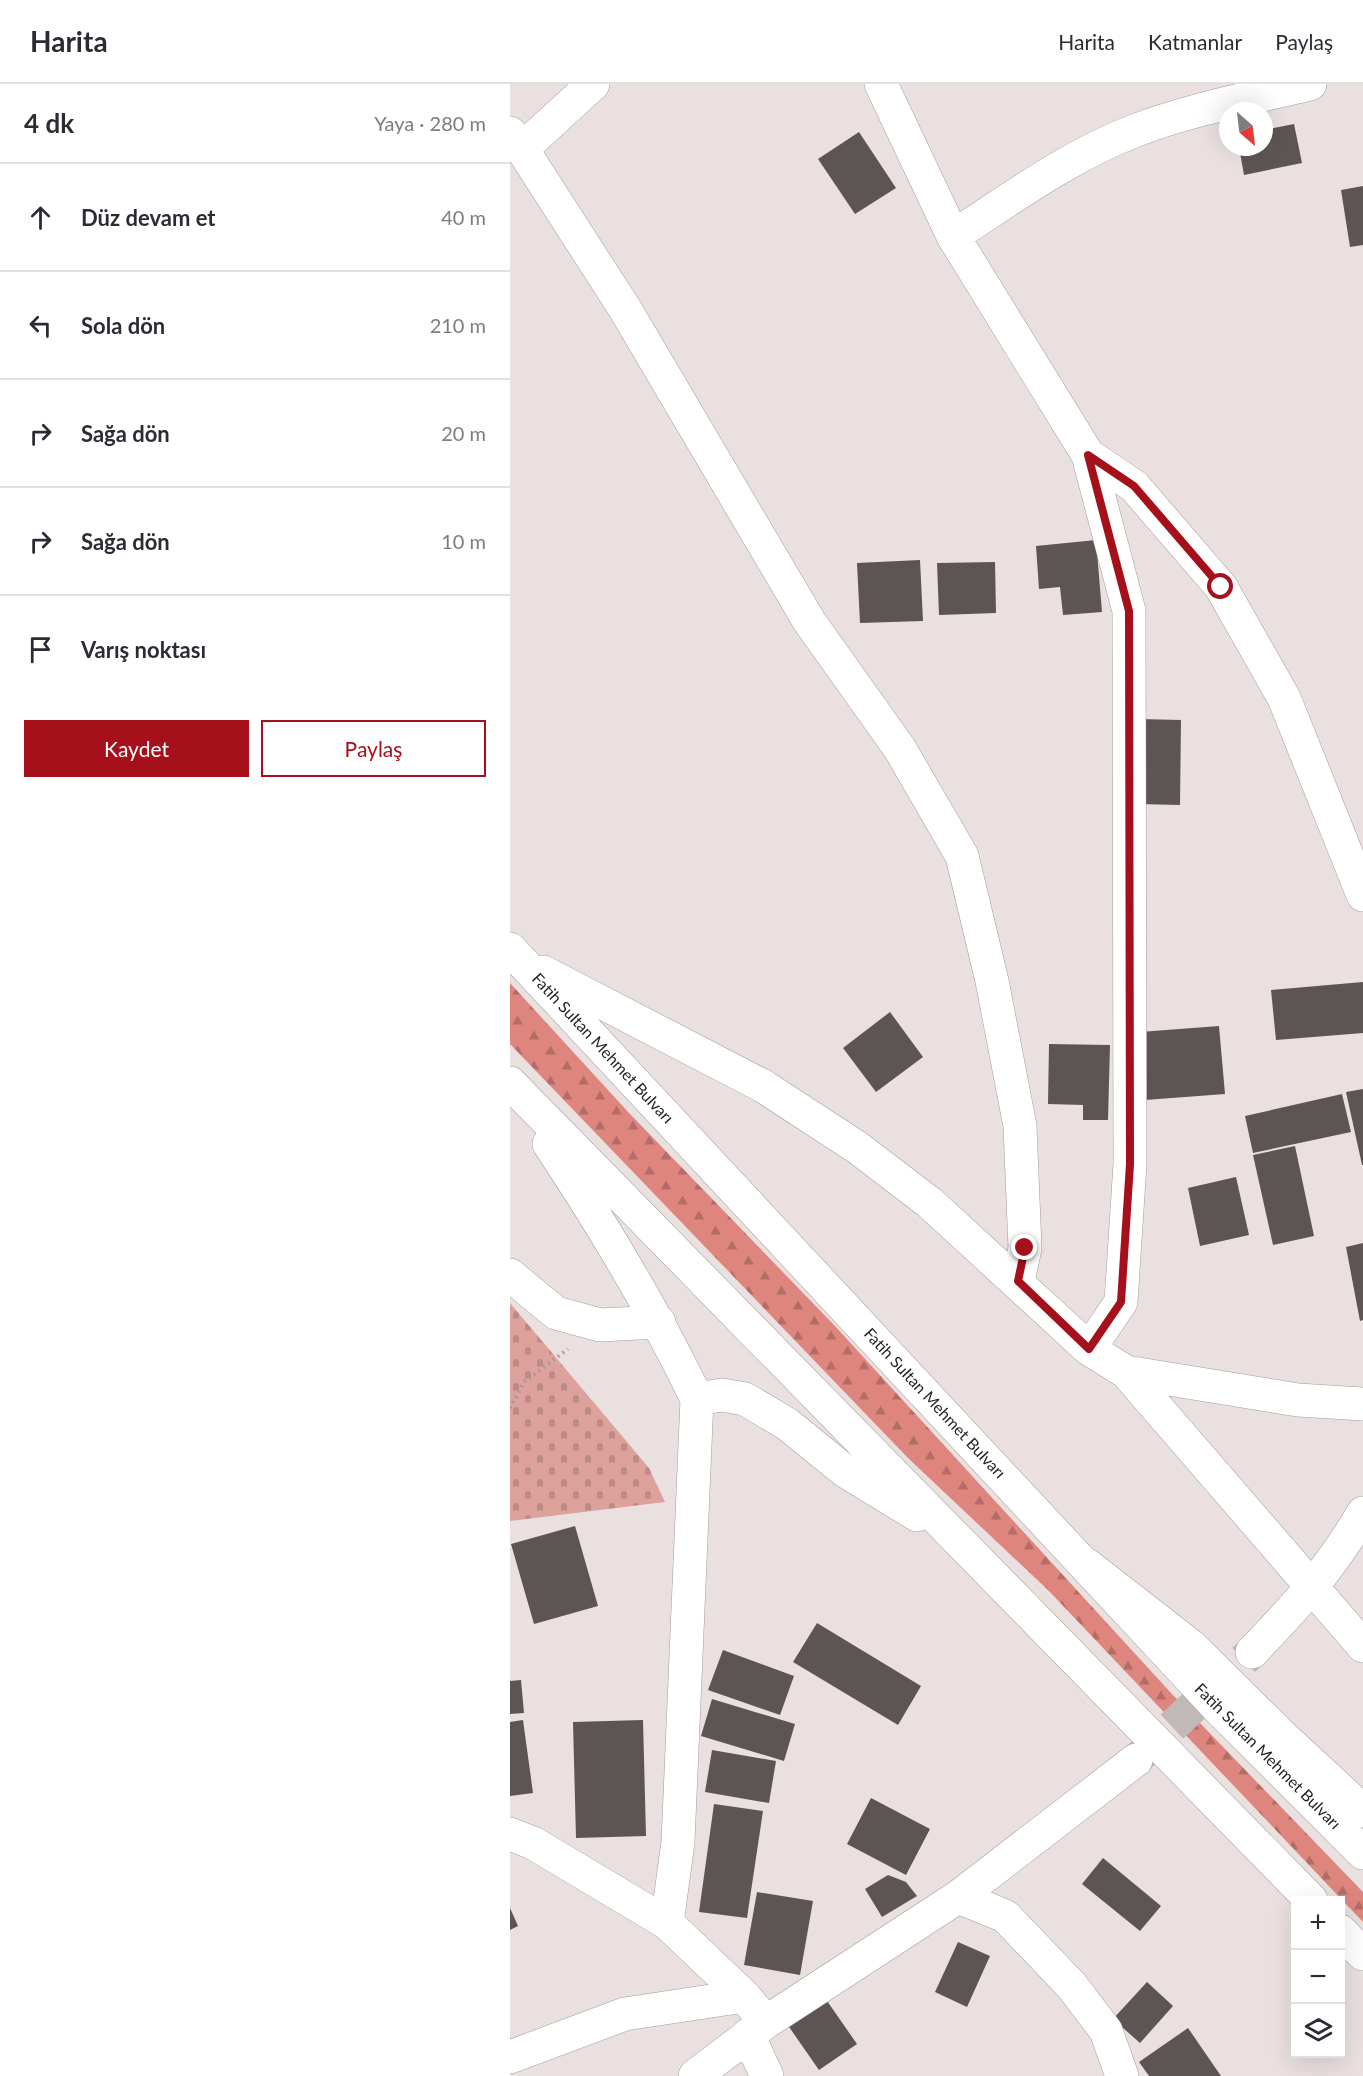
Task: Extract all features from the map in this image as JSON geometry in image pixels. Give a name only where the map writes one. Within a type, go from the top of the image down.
[{"type":"main road","points":[[593,84],[516,141],[625,309],[809,621],[900,749],[962,856],[992,981],[1020,1126],[1025,1248],[1018,1281]]},
{"type":"main road","points":[[881,84],[953,236],[1088,455],[1129,611],[1130,1129],[1121,1302],[1089,1349]]},
{"type":"main road","points":[[953,236],[1044,177],[1131,132],[1176,116],[1310,84]]},
{"type":"main road","points":[[1088,455],[1134,486],[1221,587],[1284,698],[1363,895]]},
{"type":"main road","points":[[515,955],[763,1086],[858,1148],[930,1203],[1018,1281],[1089,1349],[1126,1372],[1363,1646]]},
{"type":"main road","name":"Fatih Sultan Mehmet Bulvarı","points":[[515,955],[1087,1565],[1218,1708],[1363,1853]]},
{"type":"main road","points":[[510,1084],[606,1229],[659,1322],[697,1399],[678,1842],[667,1923]]},
{"type":"main road","points":[[510,1084],[1307,1896]]},
{"type":"main road","points":[[510,1275],[556,1313],[600,1325],[659,1322]]},
{"type":"main road","points":[[1126,1372],[1298,1400],[1363,1404]]},
{"type":"main road","points":[[697,1399],[722,1395],[745,1399],[768,1412],[845,1471],[959,1540]]},
{"type":"main road","points":[[1252,1652],[1313,1589],[1343,1547],[1363,1513]]},
{"type":"main road","points":[[1087,1565],[1191,1646],[1279,1733],[1363,1810]]},
{"type":"main road","points":[[695,2076],[757,2029],[958,1897],[1136,1760]]},
{"type":"main road","points":[[510,1833],[533,1843],[667,1923],[744,1996],[757,2029],[767,2076]]},
{"type":"main road","points":[[958,1897],[1005,1916],[1072,1986],[1106,2031],[1122,2076]]},
{"type":"main road","points":[[1345,1935],[1363,1954]]},
{"type":"main road","points":[[510,2057],[625,2014],[744,1996]]},
{"type":"path","points":[[510,1408],[524,1382],[600,1325]]},
{"type":"green space","points":[[510,983],[629,1113],[834,1325],[1171,1693],[1363,1892],[1363,1922],[1345,1903],[1345,1896],[1338,1896],[1049,1591],[908,1458],[510,1044]]},
{"type":"green space","points":[[510,1303],[649,1468],[665,1502],[510,1521]]},
{"type":"building","points":[[1294,124],[1302,163],[1244,175],[1241,156],[1273,156],[1273,128]]},
{"type":"building","points":[[859,132],[896,188],[855,214],[818,159]]},
{"type":"building","points":[[1363,186],[1363,245],[1350,247],[1341,190]]},
{"type":"building","points":[[1096,540],[1102,612],[1063,615],[1060,587],[1039,589],[1036,546]]},
{"type":"building","points":[[920,560],[923,621],[860,623],[857,563]]},
{"type":"building","points":[[995,562],[996,613],[939,615],[937,563]]},
{"type":"building","points":[[1139,719],[1181,720],[1180,805],[1138,804]]},
{"type":"building","points":[[1363,982],[1363,1033],[1276,1040],[1271,990]]},
{"type":"building","points":[[890,1012],[923,1057],[876,1092],[843,1048]]},
{"type":"building","points":[[1219,1026],[1225,1094],[1145,1100],[1140,1032]]},
{"type":"building","points":[[1049,1044],[1110,1045],[1108,1120],[1083,1120],[1083,1105],[1048,1104]]},
{"type":"building","points":[[1363,1089],[1363,1165],[1362,1165],[1346,1092]]},
{"type":"building","points":[[1342,1094],[1351,1132],[1253,1153],[1245,1116]]},
{"type":"building","points":[[1295,1146],[1314,1236],[1273,1245],[1253,1155]]},
{"type":"building","points":[[1236,1177],[1249,1235],[1200,1246],[1188,1188]]},
{"type":"building","points":[[1363,1243],[1363,1320],[1360,1321],[1346,1247]]},
{"type":"building","points":[[575,1526],[598,1606],[534,1624],[511,1544]]},
{"type":"building","points":[[817,1623],[921,1686],[898,1725],[793,1662]]},
{"type":"building","points":[[723,1650],[794,1676],[780,1715],[708,1690]]},
{"type":"building","points":[[521,1680],[524,1713],[510,1714],[510,1681]]},
{"type":"building","points":[[712,1699],[795,1724],[784,1761],[701,1736]]},
{"type":"building","points":[[523,1720],[533,1793],[510,1796],[510,1722]]},
{"type":"building","points":[[643,1720],[646,1836],[576,1838],[573,1722]]},
{"type":"building","points":[[712,1750],[776,1761],[769,1803],[705,1792]]},
{"type":"building","points":[[871,1798],[930,1829],[906,1875],[847,1844]]},
{"type":"building","points":[[714,1804],[763,1811],[747,1918],[699,1912]]},
{"type":"building","points":[[1103,1858],[1161,1906],[1140,1931],[1082,1884]]},
{"type":"building","points":[[888,1875],[906,1882],[917,1896],[882,1917],[865,1889]]},
{"type":"building","points":[[757,1892],[813,1901],[800,1975],[744,1965]]},
{"type":"building","points":[[510,1908],[518,1926],[510,1930]]},
{"type":"building","points":[[958,1942],[990,1956],[967,2007],[935,1992]]},
{"type":"building","points":[[1147,1982],[1173,2006],[1140,2043],[1113,2019]]},
{"type":"building","points":[[825,1998],[857,2044],[819,2070],[787,2024]]},
{"type":"building","points":[[1188,2028],[1221,2076],[1149,2076],[1139,2062]]},
{"type":"tunnel","points":[[1136,1760],[1252,1652]]},
{"type":"route","points":[[1025,1248],[1018,1281],[1089,1349],[1121,1302],[1130,1164],[1129,611],[1088,455],[1134,486],[1221,587]]}]
